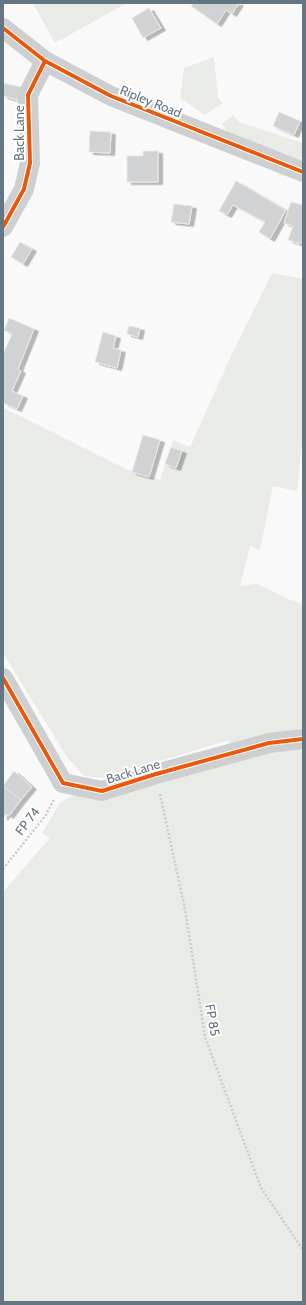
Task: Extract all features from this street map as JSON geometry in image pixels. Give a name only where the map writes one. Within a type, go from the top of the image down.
[{"type":"street","name":"Ripley Road","points":[[3,28],[45,61],[111,96],[303,172]]},
{"type":"street","name":"Back Lane","points":[[3,228],[24,188],[30,163],[28,95],[45,61]]},
{"type":"street","points":[[3,678],[63,783]]},
{"type":"street","name":"Back Lane","points":[[63,783],[102,791],[156,774],[269,743],[303,738]]},
{"type":"shaded area","points":[[33,3],[127,3],[55,43]]},
{"type":"shaded area","points":[[214,57],[218,98],[223,103],[205,115],[180,98],[184,68]]},
{"type":"shaded area","points":[[233,115],[239,122],[303,143],[303,164],[232,137],[222,124]]},
{"type":"shaded area","points":[[272,273],[303,279],[303,433],[297,491],[273,486],[260,550],[250,546],[240,586],[257,584],[290,600],[303,604],[303,1302],[3,1302],[3,892],[50,838],[42,833],[60,803],[74,795],[226,758],[229,740],[104,778],[84,776],[67,757],[3,653],[3,408],[125,469],[160,480],[173,440],[190,447],[231,356]]},
{"type":"building","points":[[194,3],[239,3],[232,14],[226,10],[217,24],[191,6]]},
{"type":"building","points":[[149,8],[161,28],[143,38],[132,18]]},
{"type":"building","points":[[3,83],[21,87],[18,100],[3,96]]},
{"type":"building","points":[[279,112],[300,121],[294,135],[273,126]]},
{"type":"building","points":[[90,131],[111,132],[110,153],[89,152]]},
{"type":"building","points":[[143,151],[158,151],[158,182],[127,182],[127,156],[143,156]]},
{"type":"building","points":[[236,181],[286,210],[270,239],[259,232],[265,222],[233,205],[227,215],[219,211]]},
{"type":"building","points":[[291,202],[303,205],[303,241],[300,244],[288,240],[293,226],[284,223]]},
{"type":"building","points":[[174,204],[192,206],[189,224],[171,222]]},
{"type":"building","points":[[20,242],[32,249],[23,264],[11,257]]},
{"type":"building","points":[[9,318],[34,329],[18,369],[21,371],[12,391],[23,396],[17,409],[3,403],[3,354],[12,334],[4,330]]},
{"type":"building","points":[[129,326],[140,328],[138,337],[127,334]]},
{"type":"building","points":[[103,332],[116,336],[113,348],[121,350],[117,368],[95,362]]},
{"type":"building","points":[[143,435],[160,440],[149,477],[132,472]]},
{"type":"building","points":[[171,447],[182,451],[176,468],[165,464]]},
{"type":"building","points":[[14,771],[32,787],[21,800],[3,786]]},
{"type":"building","points":[[3,786],[21,800],[9,816],[6,814],[3,818]]},
{"type":"cycle path","points":[[3,28],[45,61],[111,96],[303,172]]},
{"type":"cycle path","points":[[3,227],[24,189],[30,163],[28,95],[45,61]]},
{"type":"cycle path","points":[[3,678],[63,783],[102,791],[156,774],[269,743],[303,739]]}]
